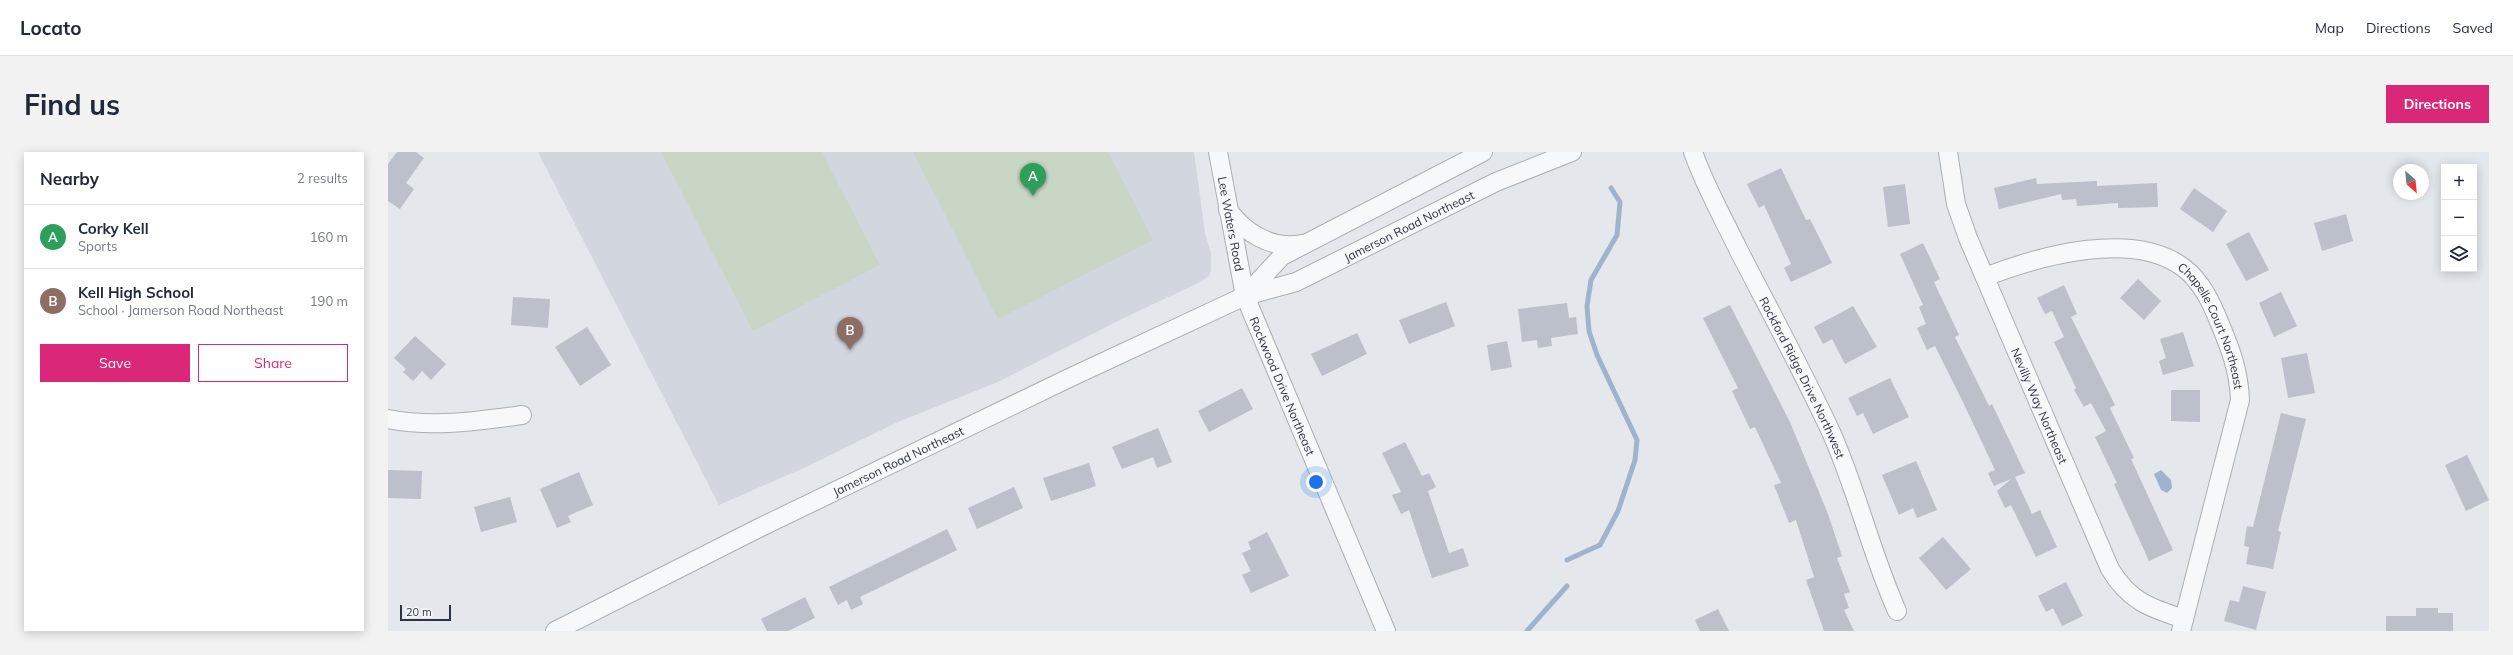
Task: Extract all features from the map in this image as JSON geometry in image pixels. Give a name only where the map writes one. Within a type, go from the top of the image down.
[{"type":"street","name":"Lee Waters Road","points":[[1218,152],[1244,296]]},
{"type":"street","name":"Jamerson Road Northeast","points":[[1244,296],[1282,256],[1483,152]]},
{"type":"street","name":"Jamerson Road Northeast","points":[[555,631],[944,437],[1244,296],[1296,282],[1496,182],[1572,152]]},
{"type":"street","name":"Rockford Ridge Drive Northwest","points":[[1693,152],[1712,197],[1799,365],[1831,433],[1848,474],[1884,581],[1897,611]]},
{"type":"street","name":"Nevilly Way Northeast","points":[[1948,152],[1956,204],[1985,277],[2110,570],[2128,594],[2143,604],[2182,625]]},
{"type":"street","points":[[1228,210],[1241,225],[1260,238],[1284,245],[1308,242]]},
{"type":"street","name":"Chapelle Court Northeast","points":[[1985,277],[2005,269],[2056,256],[2103,248],[2129,248],[2151,251],[2185,269],[2199,284],[2211,303],[2234,356],[2239,378],[2240,400],[2182,625]]},
{"type":"street","name":"Rockwood Drive Northeast","points":[[1244,296],[1386,631]]},
{"type":"street","points":[[388,419],[407,423],[445,423],[522,414]]},
{"type":"shaded area","points":[[538,152],[1194,152],[1205,233],[1211,253],[1211,270],[1209,276],[1198,283],[1124,318],[998,382],[898,422],[806,467],[719,505]]},
{"type":"green space","points":[[661,152],[822,152],[880,265],[753,331]]},
{"type":"green space","points":[[913,152],[1108,152],[1153,240],[998,319]]},
{"type":"water","points":[[2161,470],[2171,480],[2172,488],[2167,493],[2161,490],[2154,474]]},
{"type":"building","points":[[397,152],[416,152],[424,158],[406,183],[414,189],[400,209],[388,201],[388,164]]},
{"type":"building","points":[[1781,168],[1806,220],[1810,219],[1832,263],[1791,282],[1784,268],[1791,264],[1764,205],[1759,208],[1747,184]]},
{"type":"building","points":[[2036,178],[2037,184],[2097,181],[2097,186],[2157,183],[2158,207],[2118,208],[2118,203],[2077,206],[2076,199],[2062,200],[2061,194],[1999,209],[1994,188]]},
{"type":"building","points":[[1905,184],[1910,224],[1888,227],[1883,187]]},
{"type":"building","points":[[2194,188],[2227,211],[2213,232],[2180,209]]},
{"type":"building","points":[[2346,214],[2353,241],[2322,251],[2314,223]]},
{"type":"building","points":[[2249,232],[2269,270],[2246,281],[2226,244]]},
{"type":"building","points":[[1923,243],[1940,279],[1934,282],[1959,335],[1955,337],[1989,406],[1992,404],[2025,473],[2015,477],[2032,514],[2040,510],[2057,547],[2036,557],[2011,505],[2005,508],[1997,491],[2011,479],[1994,486],[1988,473],[1995,470],[1961,398],[1935,346],[1927,350],[1917,328],[1926,324],[1919,307],[1923,305],[1900,254]]},
{"type":"building","points":[[2138,279],[2161,301],[2144,320],[2120,298]]},
{"type":"building","points":[[2064,285],[2077,314],[2071,317],[2115,405],[2110,408],[2134,458],[2131,459],[2173,550],[2149,561],[2114,484],[2117,483],[2095,437],[2106,431],[2091,403],[2084,407],[2074,390],[2076,388],[2054,342],[2064,337],[2052,311],[2045,314],[2037,298]]},
{"type":"building","points":[[2281,292],[2297,326],[2274,337],[2259,303]]},
{"type":"building","points":[[513,297],[550,299],[548,328],[511,325]]},
{"type":"building","points":[[1446,302],[1455,326],[1409,344],[1399,320]]},
{"type":"building","points":[[1567,303],[1569,318],[1576,317],[1578,334],[1551,338],[1552,346],[1538,348],[1537,340],[1522,342],[1518,309]]},
{"type":"building","points":[[1730,305],[1790,422],[1828,514],[1842,556],[1837,558],[1850,592],[1844,594],[1849,608],[1844,610],[1854,631],[1824,631],[1806,580],[1814,577],[1796,520],[1789,523],[1774,485],[1781,483],[1755,427],[1750,429],[1732,391],[1738,388],[1703,318]]},
{"type":"building","points":[[1853,306],[1877,347],[1845,364],[1832,339],[1823,344],[1814,327]]},
{"type":"building","points":[[587,327],[611,365],[580,386],[555,347]]},
{"type":"building","points":[[2183,332],[2194,366],[2163,375],[2159,361],[2166,358],[2160,339]]},
{"type":"building","points":[[1357,333],[1367,354],[1322,376],[1311,354]]},
{"type":"building","points":[[415,336],[446,364],[431,380],[422,371],[413,381],[403,372],[406,369],[394,358]]},
{"type":"building","points":[[1507,341],[1512,367],[1491,371],[1487,345]]},
{"type":"building","points":[[2307,353],[2315,393],[2288,398],[2281,358]]},
{"type":"building","points":[[1890,378],[1909,417],[1873,434],[1863,413],[1857,416],[1848,398]]},
{"type":"building","points":[[1242,388],[1253,409],[1209,432],[1198,411]]},
{"type":"building","points":[[2171,390],[2200,390],[2200,422],[2171,421]]},
{"type":"building","points":[[2281,413],[2306,419],[2278,531],[2281,532],[2273,569],[2246,564],[2249,547],[2244,546],[2247,526],[2253,527]]},
{"type":"building","points":[[1158,428],[1172,462],[1157,468],[1153,457],[1122,469],[1112,447]]},
{"type":"building","points":[[1405,442],[1422,476],[1429,473],[1436,487],[1428,491],[1449,553],[1463,548],[1469,566],[1432,578],[1409,510],[1401,514],[1392,495],[1401,492],[1382,453]]},
{"type":"building","points":[[2467,455],[2489,500],[2466,511],[2445,465]]},
{"type":"building","points":[[1916,461],[1937,510],[1917,518],[1913,508],[1899,515],[1882,475]]},
{"type":"building","points":[[1089,463],[1096,486],[1051,501],[1043,478]]},
{"type":"building","points":[[388,470],[422,471],[421,499],[388,498]]},
{"type":"building","points":[[579,472],[593,505],[568,516],[571,522],[557,528],[540,489]]},
{"type":"building","points":[[1014,487],[1023,508],[977,529],[968,508]]},
{"type":"building","points":[[510,497],[517,522],[481,532],[474,507]]},
{"type":"building","points":[[947,529],[957,550],[860,597],[863,604],[851,610],[847,600],[838,605],[829,587]]},
{"type":"building","points":[[1267,532],[1289,576],[1251,593],[1242,575],[1251,571],[1242,553],[1251,549],[1248,542]]},
{"type":"building","points":[[1943,537],[1971,569],[1946,590],[1919,558]]},
{"type":"building","points":[[2066,582],[2083,616],[2062,626],[2053,608],[2046,612],[2038,596]]},
{"type":"building","points":[[2243,586],[2266,592],[2256,630],[2224,621],[2230,600],[2239,602]]},
{"type":"building","points":[[805,597],[815,618],[788,631],[767,631],[761,619]]},
{"type":"building","points":[[2416,608],[2438,608],[2438,613],[2453,613],[2453,631],[2386,631],[2386,616],[2416,616]]},
{"type":"building","points":[[1718,609],[1729,631],[1700,631],[1695,620]]},
{"type":"waterway","points":[[1567,560],[1600,545],[1618,511],[1635,460],[1637,440],[1597,355],[1589,331],[1587,306],[1591,280],[1617,235],[1620,202],[1611,188]]},
{"type":"waterway","points":[[1527,631],[1567,586]]},
{"type":"place","name":"Corky Kell","points":[[1033,196]]},
{"type":"place","name":"Kell High School","points":[[850,350]]}]
